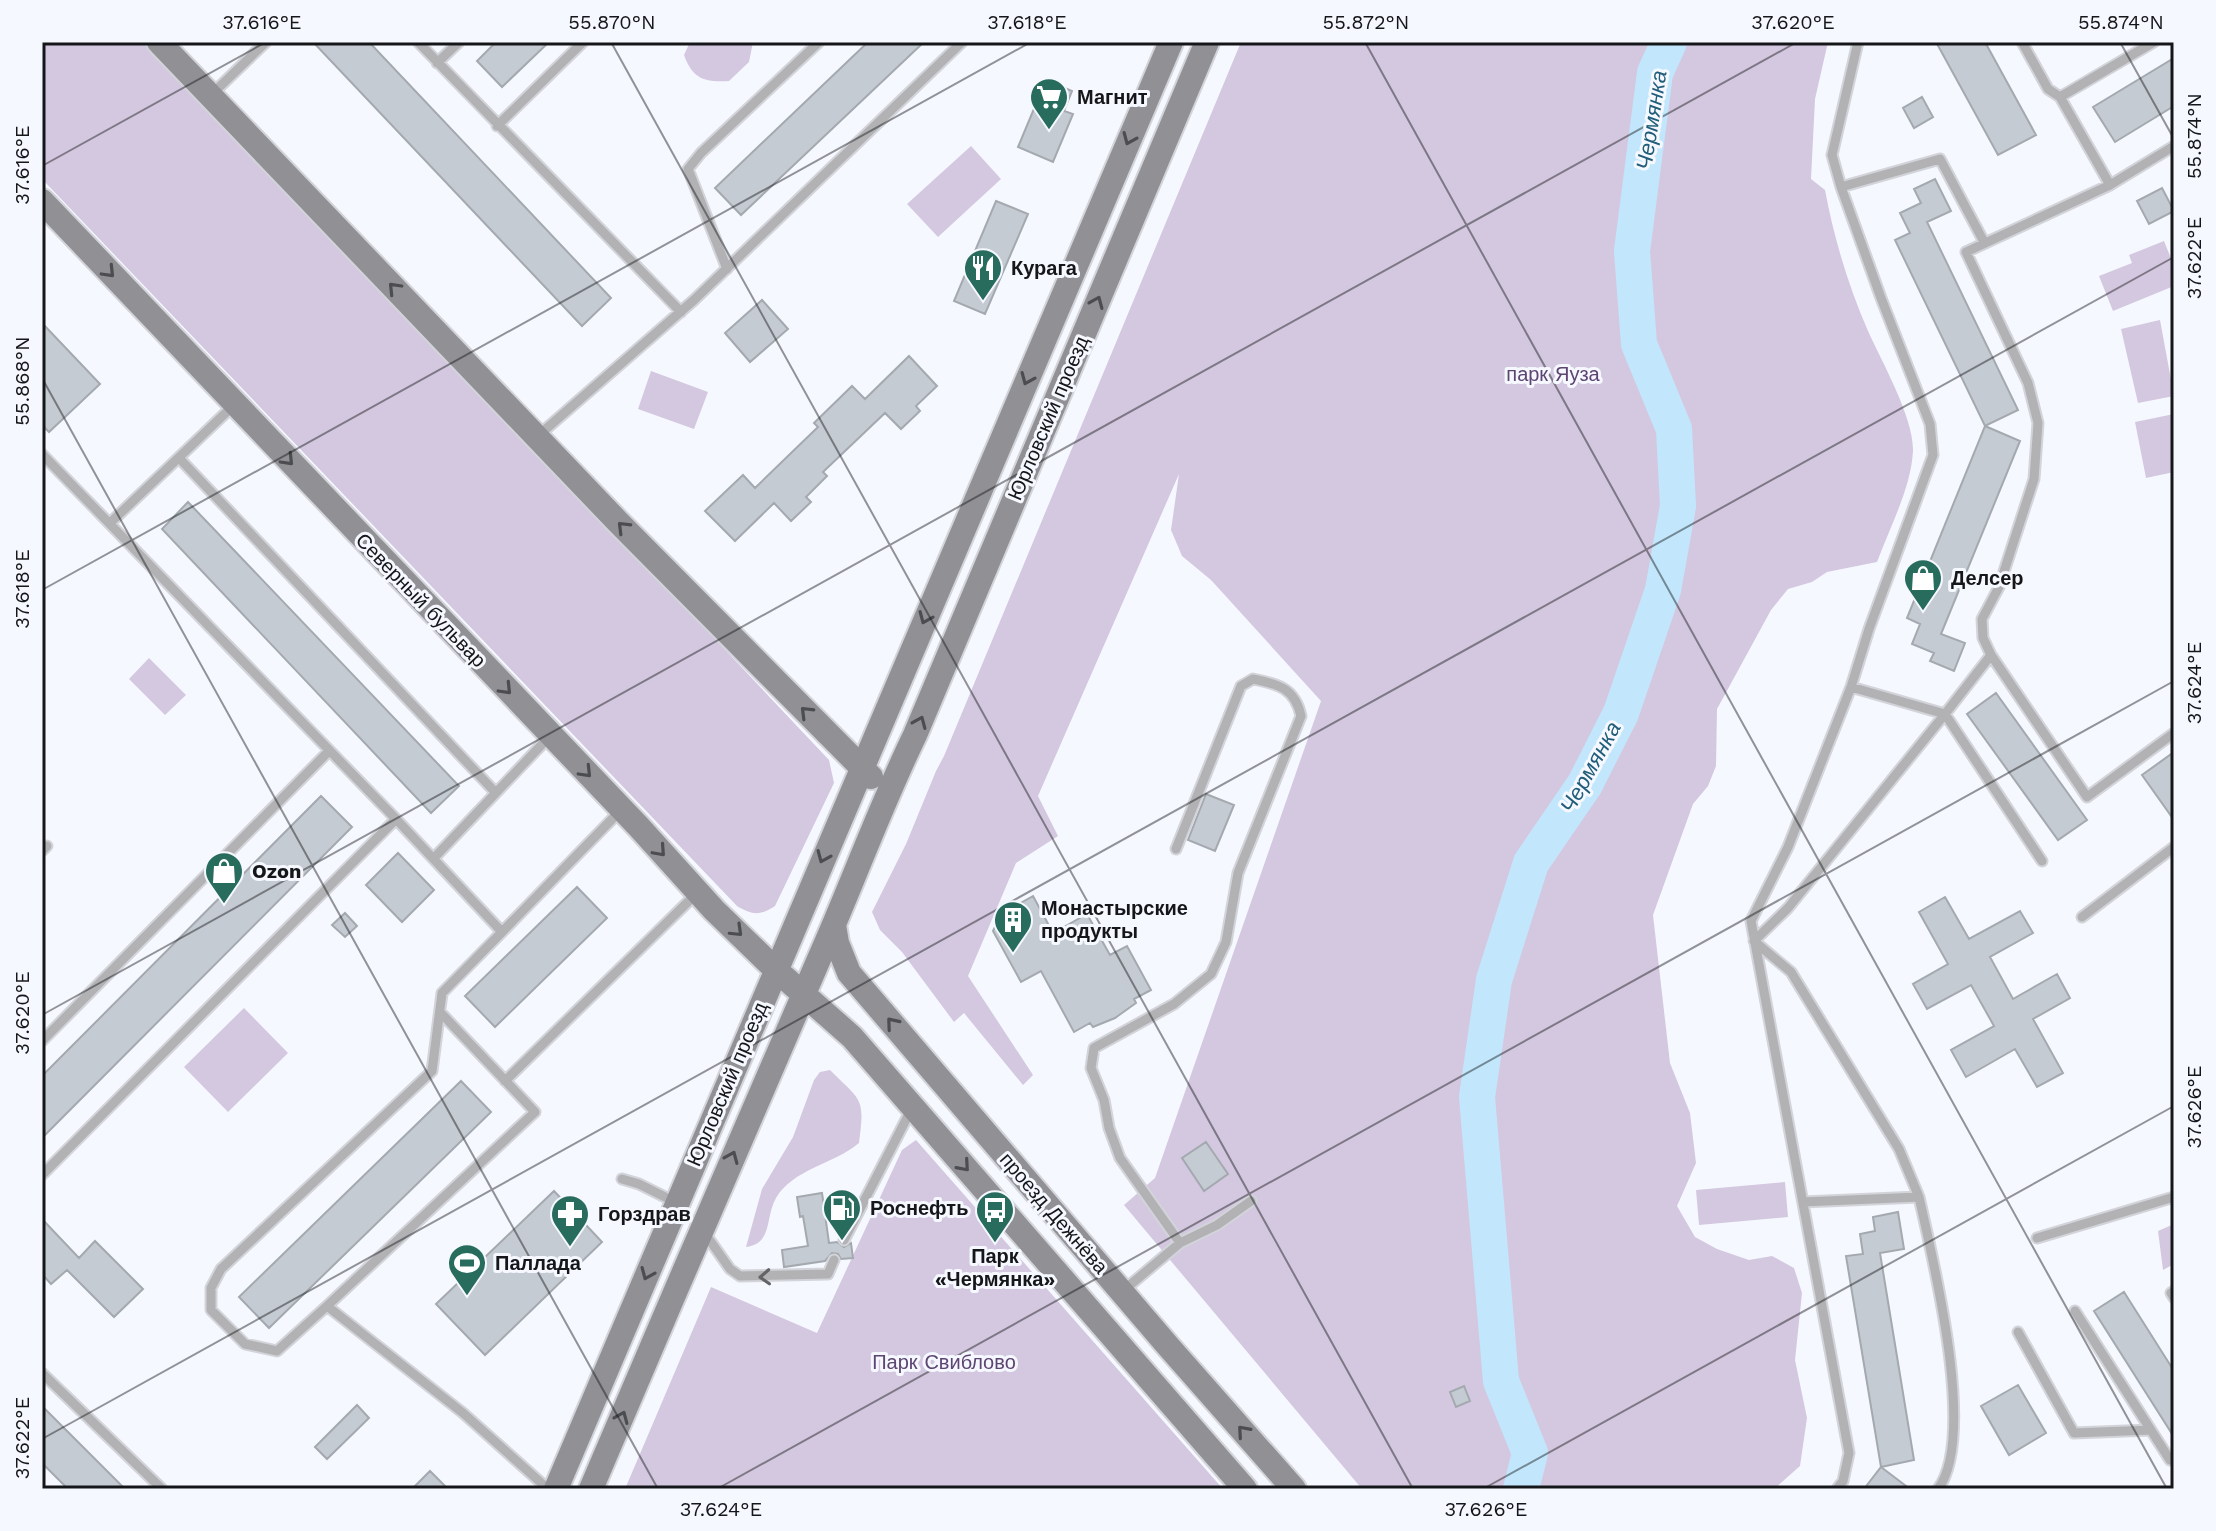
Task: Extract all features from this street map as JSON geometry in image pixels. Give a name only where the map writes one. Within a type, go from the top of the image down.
[{"type":"main road","points":[[159,42],[536,437],[887,793]]},
{"type":"main road","name":"Юрловский проезд","points":[[556,1489],[1171,42]]},
{"type":"main road","name":"Юрловский проезд","points":[[591,1489],[834,925],[887,793],[921,721],[1207,42]]},
{"type":"main road","name":"Северный бульвар","points":[[42,201],[698,893],[804,994]]},
{"type":"main road","name":"проезд Дежнёва","points":[[834,925],[837,943],[849,973],[1294,1489]]},
{"type":"main road","name":"проезд Дежнёва","points":[[804,994],[852,1037],[1245,1489]]},
{"type":"lane","points":[[211,96],[266,42]]},
{"type":"lane","points":[[418,42],[681,312]]},
{"type":"lane","points":[[437,63],[459,42]]},
{"type":"lane","points":[[497,126],[583,42]]},
{"type":"lane","points":[[727,269],[688,169],[701,153],[819,42]]},
{"type":"lane","points":[[536,437],[681,312],[962,42]]},
{"type":"lane","points":[[1837,1489],[1843,1481],[1849,1453],[1751,921],[1788,847],[1851,687],[1933,455],[1930,424],[1881,298],[1832,155],[1858,42]]},
{"type":"lane","points":[[2022,42],[2048,89],[2060,97],[2110,185]]},
{"type":"lane","points":[[2060,97],[2154,42]]},
{"type":"lane","points":[[2174,146],[2110,185],[1966,252],[2028,383],[2038,423],[2034,479],[1999,587],[1982,619],[1983,638],[1991,655],[2087,797],[2174,733]]},
{"type":"lane","points":[[1841,187],[1940,159],[1984,242]]},
{"type":"lane","points":[[110,523],[235,404]]},
{"type":"lane","points":[[42,454],[502,932]]},
{"type":"lane","points":[[179,458],[495,792]]},
{"type":"lane","points":[[1754,941],[1788,908],[1991,655]]},
{"type":"lane","points":[[1176,849],[1241,686],[1253,679],[1279,684],[1298,702],[1301,716],[1238,873],[1226,942],[1211,974],[1174,1004],[1094,1048],[1091,1068],[1104,1100],[1109,1128],[1120,1158],[1180,1243]]},
{"type":"lane","points":[[1851,687],[1945,714],[2042,861]]},
{"type":"lane","points":[[434,858],[550,735]]},
{"type":"lane","points":[[42,1041],[329,751]]},
{"type":"lane","points":[[440,1012],[535,1112],[277,1351],[245,1344],[211,1310],[211,1288],[221,1269],[432,1071],[442,993],[622,810]]},
{"type":"lane","points":[[42,1175],[396,819]]},
{"type":"lane","points":[[2082,917],[2174,847]]},
{"type":"lane","points":[[505,1081],[698,893]]},
{"type":"lane","points":[[1754,941],[1791,972],[1899,1149],[1919,1197],[1939,1290],[1955,1417],[1949,1461],[1938,1489]]},
{"type":"lane","points":[[844,1240],[913,1107]]},
{"type":"lane","points":[[622,1179],[677,1203]]},
{"type":"lane","points":[[1803,1202],[1919,1197]]},
{"type":"lane","points":[[2037,1238],[2174,1197]]},
{"type":"lane","points":[[1122,1292],[1180,1243],[1217,1225],[1251,1201]]},
{"type":"lane","points":[[702,1228],[730,1269],[740,1276],[828,1274],[834,1260]]},
{"type":"lane","points":[[2174,1291],[2171,1293],[2174,1298]]},
{"type":"lane","points":[[327,1306],[463,1413],[548,1489]]},
{"type":"lane","points":[[2075,1311],[2170,1460],[2174,1461]]},
{"type":"lane","points":[[2018,1332],[2074,1433],[2151,1430]]},
{"type":"lane","points":[[42,1373],[162,1489]]},
{"type":"green space","points":[[42,42],[144,42],[322,222],[829,760],[834,783],[775,906],[756,913],[737,906],[42,179]]},
{"type":"green space","points":[[690,42],[753,42],[749,62],[729,81],[721,81],[701,78],[691,70],[684,55]]},
{"type":"green space","name":"парк Яуза","points":[[1241,42],[1828,42],[1815,99],[1811,179],[1825,190],[1837,244],[1854,296],[1903,407],[1912,438],[1911,465],[1904,493],[1877,562],[1827,572],[1812,582],[1788,589],[1771,610],[1717,709],[1716,766],[1708,786],[1693,804],[1653,915],[1670,1063],[1690,1113],[1696,1163],[1677,1206],[1695,1237],[1717,1249],[1749,1260],[1772,1256],[1794,1268],[1802,1293],[1795,1360],[1807,1418],[1800,1466],[1774,1489],[1362,1489],[1124,1205],[1155,1178],[1321,701],[1211,580],[1182,556],[1171,530],[1179,474],[1038,796],[1058,836],[1016,863],[968,976],[1033,1075],[1023,1085],[964,1013],[954,1022],[902,952],[880,930],[872,912],[944,756]]},
{"type":"green space","points":[[971,146],[1001,179],[938,237],[907,204]]},
{"type":"green space","points":[[2164,241],[2174,266],[2174,286],[2113,311],[2099,276],[2132,263],[2129,255]]},
{"type":"green space","points":[[2160,320],[2174,396],[2138,403],[2121,329]]},
{"type":"green space","points":[[651,371],[708,392],[694,429],[638,409]]},
{"type":"green space","points":[[2174,414],[2174,472],[2146,478],[2135,422]]},
{"type":"green space","points":[[149,658],[186,695],[165,715],[129,679]]},
{"type":"green space","points":[[244,1008],[288,1053],[228,1112],[184,1067]]},
{"type":"green space","points":[[830,1070],[859,1101],[862,1117],[859,1143],[803,1173],[783,1188],[773,1205],[761,1241],[746,1247],[762,1189],[793,1137],[814,1080],[820,1072]]},
{"type":"green space","name":"Парк Свиблово","points":[[916,1140],[1223,1489],[625,1489],[711,1287],[817,1333],[902,1150]]},
{"type":"green space","points":[[1785,1182],[1788,1217],[1699,1225],[1696,1190]]},
{"type":"green space","points":[[2174,1224],[2174,1264],[2163,1270],[2158,1231]]},
{"type":"building","points":[[313,42],[369,42],[611,298],[582,326]]},
{"type":"building","points":[[496,42],[549,42],[502,87],[477,61]]},
{"type":"building","points":[[868,42],[924,42],[741,215],[715,188]]},
{"type":"building","points":[[1936,42],[1985,42],[2036,135],[1998,155]]},
{"type":"building","points":[[2174,58],[2174,106],[2115,142],[2093,107]]},
{"type":"building","points":[[1046,80],[1072,91],[1064,111],[1073,114],[1053,162],[1018,147]]},
{"type":"building","points":[[1922,97],[1933,117],[1914,128],[1903,108]]},
{"type":"building","points":[[1935,179],[1951,211],[1927,222],[2018,410],[1985,426],[1895,240],[1910,233],[1900,213],[1921,203],[1914,189]]},
{"type":"building","points":[[2162,188],[2174,211],[2149,224],[2137,201]]},
{"type":"building","points":[[996,201],[1028,214],[985,314],[954,301]]},
{"type":"building","points":[[762,300],[788,329],[750,362],[725,333]]},
{"type":"building","points":[[42,323],[100,384],[49,432],[42,425]]},
{"type":"building","points":[[909,356],[937,386],[916,406],[920,411],[901,429],[885,413],[823,472],[827,476],[806,497],[811,502],[791,521],[774,503],[735,541],[705,511],[743,475],[755,488],[818,427],[814,423],[852,386],[865,399]]},
{"type":"building","points":[[1985,426],[2020,441],[1941,634],[1965,643],[1954,671],[1930,661],[1934,653],[1912,644],[1920,624],[1907,618]]},
{"type":"building","points":[[188,502],[459,786],[431,813],[162,529]]},
{"type":"building","points":[[1996,693],[2087,820],[2058,840],[1967,714]]},
{"type":"building","points":[[2174,752],[2174,820],[2142,775]]},
{"type":"building","points":[[1206,794],[1234,805],[1215,851],[1188,840]]},
{"type":"building","points":[[321,796],[352,827],[42,1138],[42,1076]]},
{"type":"building","points":[[398,853],[434,890],[402,922],[366,885]]},
{"type":"building","points":[[577,887],[607,918],[495,1027],[465,996]]},
{"type":"building","points":[[1033,896],[1053,933],[1087,914],[1110,955],[1127,946],[1151,990],[1134,999],[1136,1003],[1115,1018],[1093,1027],[1090,1023],[1074,1032],[1041,971],[1021,982],[993,931],[1001,914]]},
{"type":"building","points":[[1945,897],[1969,939],[2020,911],[2033,933],[1990,957],[2013,999],[2057,974],[2070,998],[2033,1019],[2063,1073],[2037,1087],[2015,1049],[1966,1077],[1951,1050],[1994,1026],[1971,985],[1927,1009],[1913,984],[1948,964],[1919,912]]},
{"type":"building","points":[[345,913],[357,926],[345,937],[332,925]]},
{"type":"building","points":[[461,1081],[491,1112],[269,1328],[239,1297]]},
{"type":"building","points":[[1206,1142],[1228,1174],[1204,1191],[1182,1158]]},
{"type":"building","points":[[554,1191],[602,1242],[485,1355],[436,1304]]},
{"type":"building","name":"Роснефть","points":[[822,1193],[829,1243],[837,1242],[844,1247],[851,1243],[853,1258],[841,1259],[838,1254],[832,1253],[825,1261],[784,1267],[782,1250],[808,1246],[797,1197]]},
{"type":"building","points":[[1898,1212],[1904,1249],[1880,1253],[1914,1460],[1881,1467],[1846,1256],[1863,1254],[1860,1234],[1875,1231],[1873,1217]]},
{"type":"building","points":[[42,1219],[79,1258],[95,1241],[143,1289],[114,1317],[67,1270],[51,1284],[42,1274]]},
{"type":"building","points":[[2124,1292],[2174,1371],[2174,1437],[2094,1311]]},
{"type":"building","points":[[2018,1385],[2046,1433],[2009,1455],[1981,1406]]},
{"type":"building","points":[[1464,1386],[1470,1401],[1456,1407],[1450,1392]]},
{"type":"building","points":[[357,1405],[369,1418],[327,1459],[315,1447]]},
{"type":"building","points":[[42,1406],[125,1489],[68,1489],[42,1463]]},
{"type":"building","points":[[1881,1467],[1910,1489],[1864,1489]]},
{"type":"building","points":[[430,1471],[448,1489],[412,1489]]},
{"type":"waterway","name":"Чермянка","points":[[1521,1489],[1530,1453],[1501,1381],[1477,1097],[1494,980],[1531,863],[1585,784],[1621,713],[1663,590],[1678,506],[1674,429],[1639,344],[1632,251],[1655,73],[1669,42]]},
{"type":"place","name":"Магнит","points":[[1049,131]]},
{"type":"place","name":"Курага","points":[[983,302]]},
{"type":"place","name":"Делсер","points":[[1923,612]]},
{"type":"place","name":"Ozon","points":[[224,905]]},
{"type":"place","name":"Монастырские продукты","points":[[1013,954]]},
{"type":"place","name":"Роснефть","points":[[842,1242]]},
{"type":"place","name":"Парк «Чермянка»","points":[[995,1244]]},
{"type":"place","name":"Горздрав","points":[[570,1248]]},
{"type":"place","name":"Паллада","points":[[467,1297]]}]
